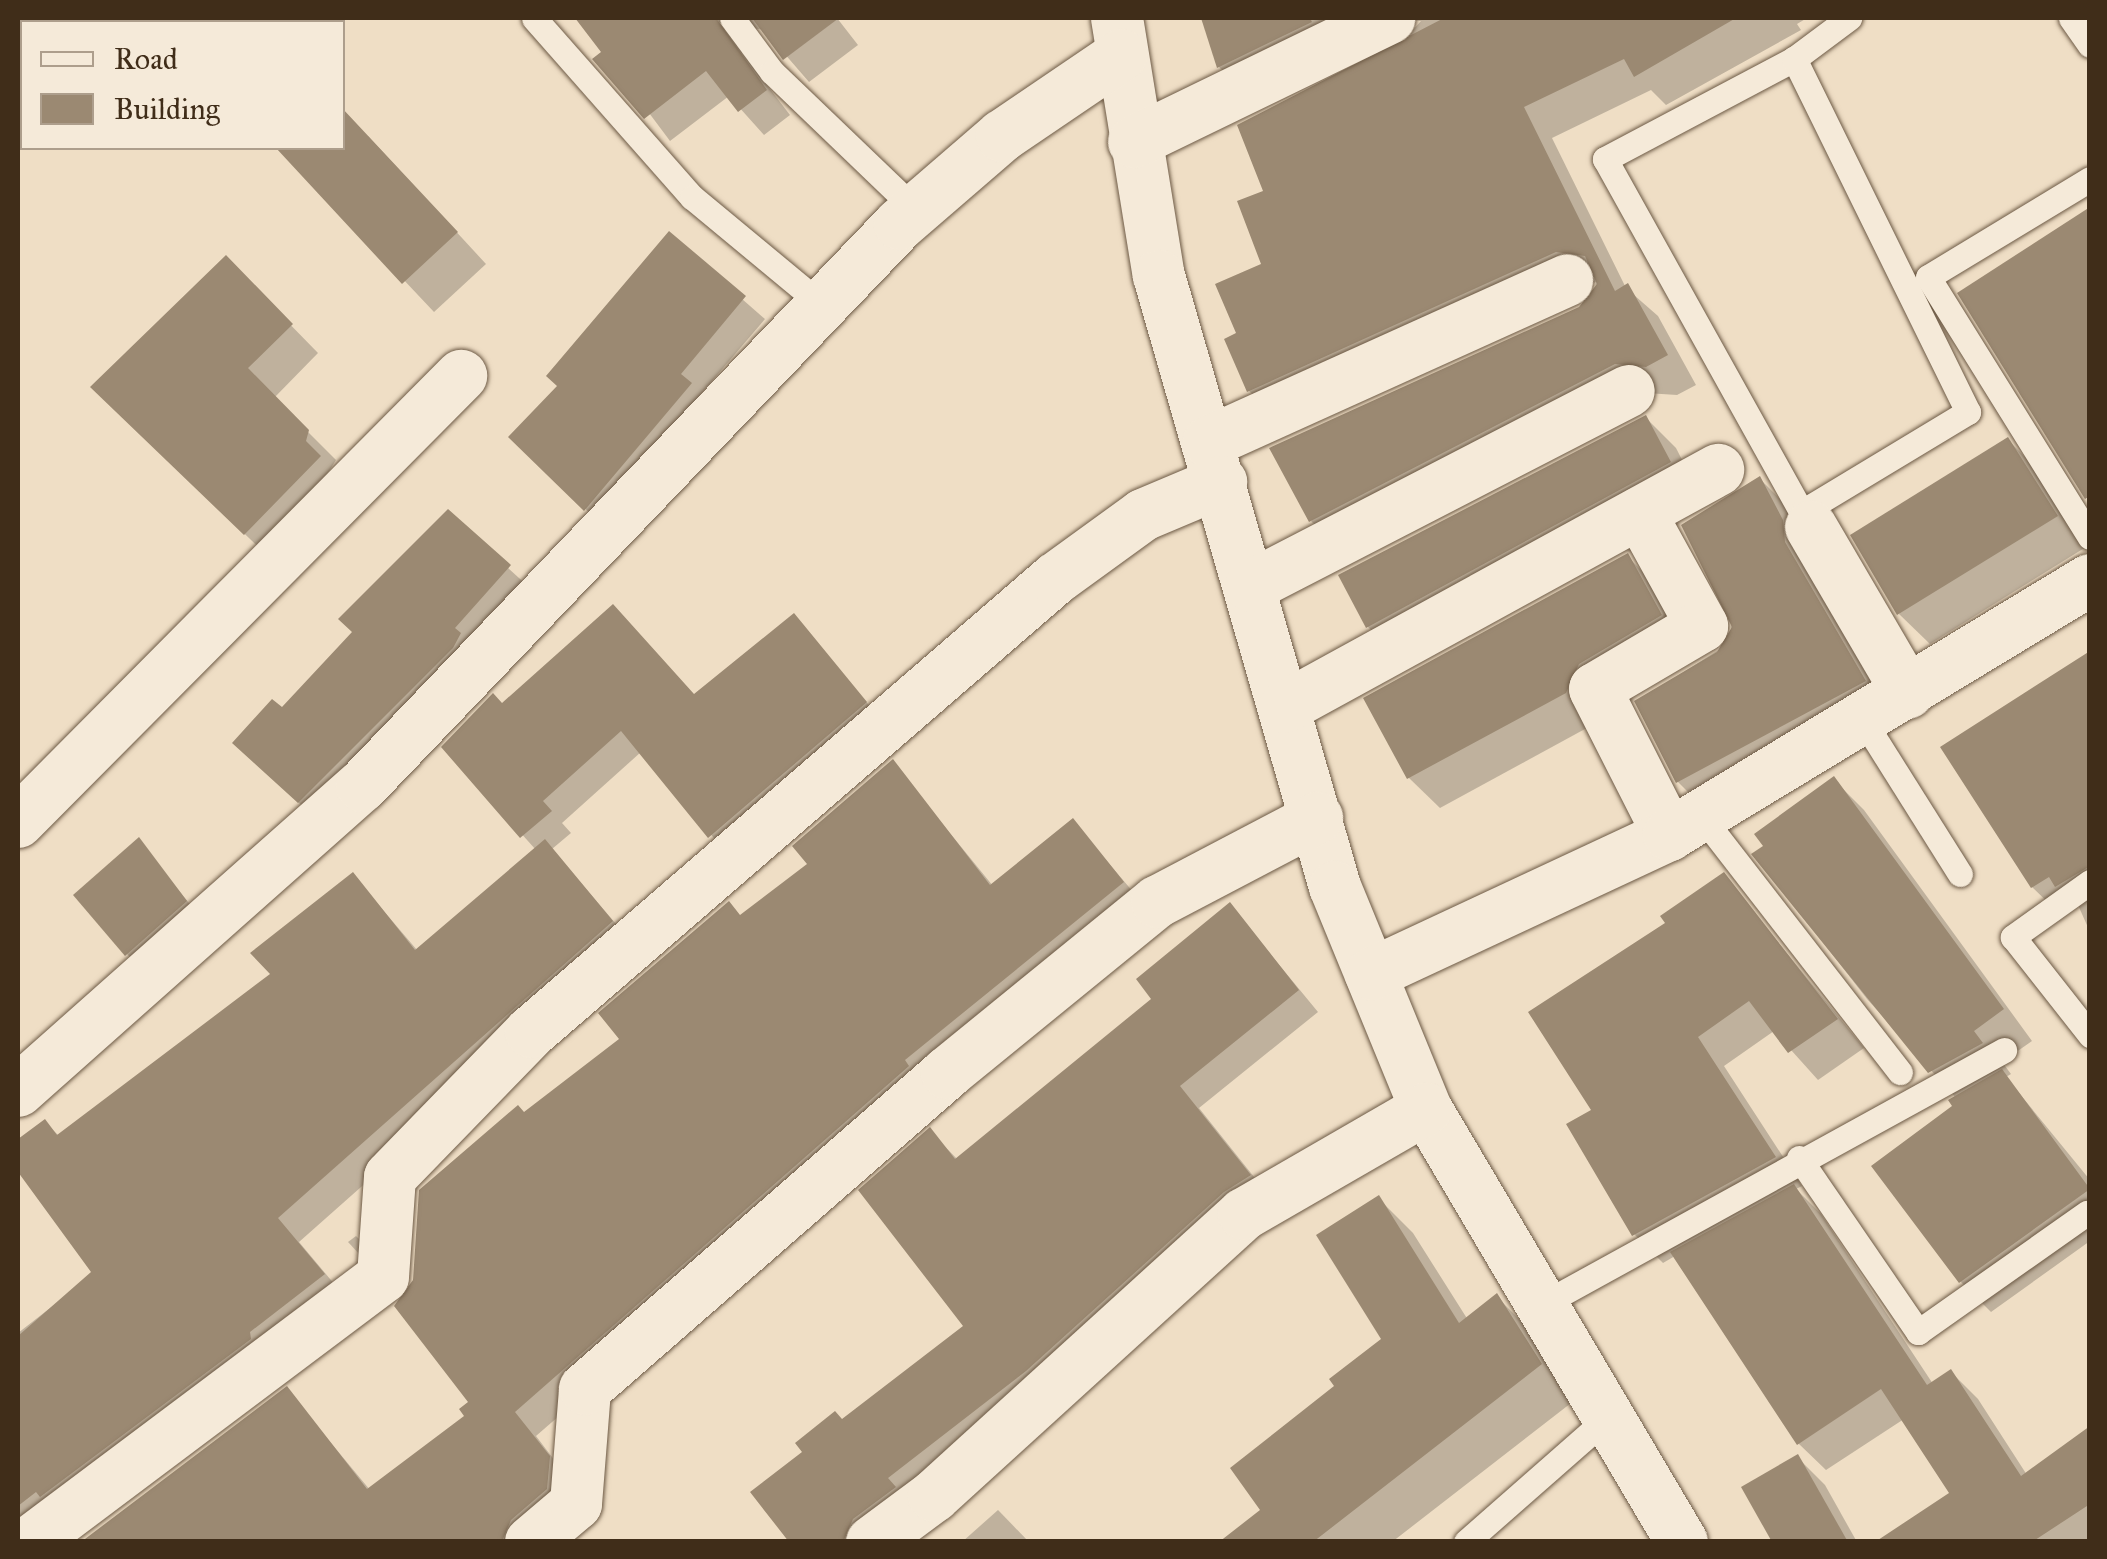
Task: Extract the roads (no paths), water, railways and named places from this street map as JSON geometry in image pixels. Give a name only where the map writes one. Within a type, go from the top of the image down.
[{"type":"street","points":[[1134,142],[1389,18]]},
{"type":"street","points":[[18,1092],[362,786],[916,210],[1119,36]]},
{"type":"street","points":[[1119,36],[1159,276],[1335,886],[1426,1109],[1682,1542]]},
{"type":"street","points":[[30,1542],[382,1277],[390,1178],[530,1032],[1055,578],[1215,462],[1567,280]]},
{"type":"street","points":[[18,822],[461,376]]},
{"type":"street","points":[[1251,586],[1629,392]]},
{"type":"street","points":[[1286,706],[1718,470]]},
{"type":"street","points":[[1640,512],[1702,626],[1595,689],[1686,826]]},
{"type":"street","points":[[1807,520],[1908,693]]},
{"type":"street","points":[[1371,974],[1686,826],[2090,580]]},
{"type":"street","points":[[531,1542],[576,1504],[585,1389],[947,1073],[1158,902],[1317,818]]},
{"type":"street","points":[[872,1542],[934,1496],[1244,1214],[1426,1109]]},
{"type":"lane","points":[[534,18],[692,197],[822,305]]},
{"type":"lane","points":[[732,18],[772,72],[916,210]]},
{"type":"lane","points":[[1794,58],[1968,412],[1807,520],[1604,159],[1794,58],[1849,18]]},
{"type":"lane","points":[[2072,18],[2090,45]]},
{"type":"lane","points":[[2090,180],[1928,277],[2090,537]]},
{"type":"lane","points":[[1863,720],[1960,874]]},
{"type":"lane","points":[[1686,826],[1900,1072]]},
{"type":"lane","points":[[2090,882],[2013,937],[2090,1035]]},
{"type":"lane","points":[[1539,1306],[1799,1158],[2004,1050]]},
{"type":"lane","points":[[1799,1158],[1918,1332],[2087,1214]]},
{"type":"lane","points":[[1466,1542],[1606,1419]]}]
